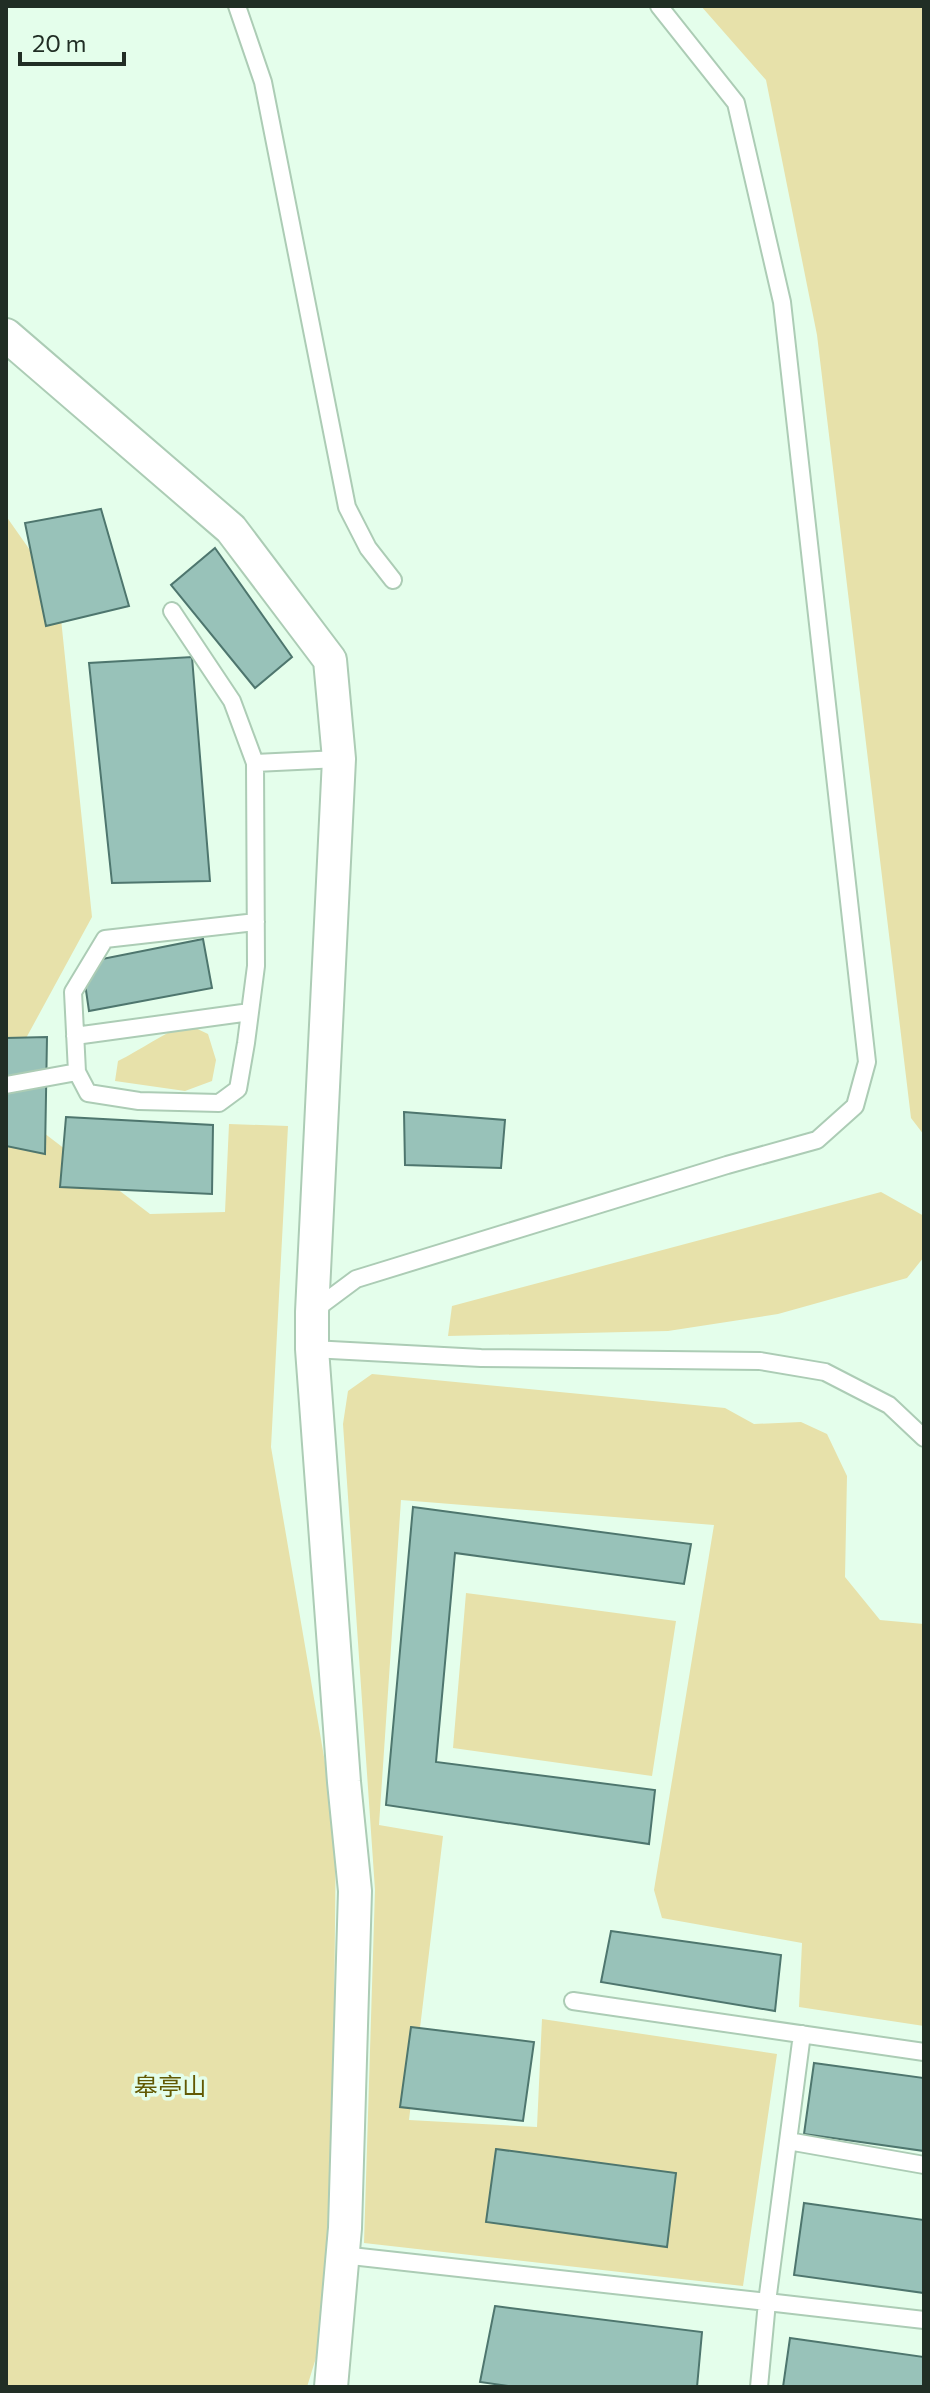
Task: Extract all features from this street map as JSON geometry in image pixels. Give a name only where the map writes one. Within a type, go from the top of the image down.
[{"type":"street","points":[[6,335],[231,529],[330,660],[339,759],[312,1349],[355,1891],[342,2255],[331,2387]]},
{"type":"lane","points":[[237,6],[263,82],[347,507],[368,548],[393,580]]},
{"type":"lane","points":[[312,1312],[356,1279],[817,1140],[855,1106],[867,1062],[782,302],[736,103],[659,6]]},
{"type":"lane","points":[[172,611],[232,701],[255,763],[256,922],[256,966],[238,1089],[219,1103],[139,1101],[88,1093],[77,1072],[73,992],[105,939],[256,922]]},
{"type":"lane","points":[[255,763],[339,759]]},
{"type":"lane","points":[[75,1036],[250,1012]]},
{"type":"lane","points":[[6,1085],[77,1072]]},
{"type":"lane","points":[[312,1349],[481,1358],[760,1361],[825,1372],[889,1405],[924,1438]]},
{"type":"lane","points":[[573,2001],[924,2052]]},
{"type":"lane","points":[[759,2387],[802,2034]]},
{"type":"lane","points":[[788,2141],[924,2165]]},
{"type":"lane","points":[[342,2255],[924,2320]]},
{"type":"green space","points":[[701,6],[924,6],[924,1135],[911,1118],[817,335],[766,80]]},
{"type":"green space","points":[[6,516],[58,590],[92,917],[6,1075]]},
{"type":"green space","points":[[187,1024],[208,1034],[216,1060],[212,1081],[185,1091],[115,1081],[118,1061]]},
{"type":"green space","name":"皋亭山","points":[[6,1104],[150,1214],[225,1212],[229,1124],[288,1126],[271,1447],[336,1827],[331,2309],[307,2387],[6,2387]]},
{"type":"green space","points":[[881,1192],[924,1216],[924,1257],[907,1278],[778,1314],[668,1331],[448,1336],[452,1306]]},
{"type":"green space","points":[[372,1374],[725,1408],[754,1424],[801,1422],[827,1434],[847,1476],[845,1577],[880,1620],[924,1624],[924,2026],[799,2007],[802,1943],[662,1918],[654,1890],[714,1525],[401,1500],[379,1825],[443,1836],[409,2120],[537,2127],[542,2019],[777,2054],[743,2286],[364,2243],[375,1890],[343,1424],[348,1391]]},
{"type":"green space","points":[[466,1593],[676,1621],[652,1776],[453,1748]]},
{"type":"building","points":[[101,509],[129,606],[46,626],[25,523]]},
{"type":"building","points":[[215,548],[292,657],[255,688],[171,585]]},
{"type":"building","points":[[192,657],[210,881],[112,883],[89,663]]},
{"type":"building","points":[[203,939],[212,988],[89,1011],[82,963]]},
{"type":"building","points":[[47,1037],[45,1154],[6,1146],[6,1038]]},
{"type":"building","points":[[404,1112],[505,1120],[501,1168],[405,1165]]},
{"type":"building","points":[[66,1117],[213,1125],[212,1194],[60,1187]]},
{"type":"building","points":[[413,1507],[691,1544],[684,1584],[455,1553],[436,1762],[655,1790],[649,1844],[386,1805]]},
{"type":"building","points":[[611,1931],[781,1955],[775,2011],[601,1982]]},
{"type":"building","points":[[411,2027],[534,2042],[523,2121],[400,2107]]},
{"type":"building","points":[[814,2063],[924,2078],[924,2151],[804,2134]]},
{"type":"building","points":[[496,2149],[676,2173],[667,2247],[486,2222]]},
{"type":"building","points":[[804,2203],[924,2220],[924,2293],[794,2275]]},
{"type":"building","points":[[495,2306],[702,2332],[697,2387],[515,2387],[480,2382]]},
{"type":"building","points":[[790,2338],[924,2357],[924,2387],[783,2387]]}]
